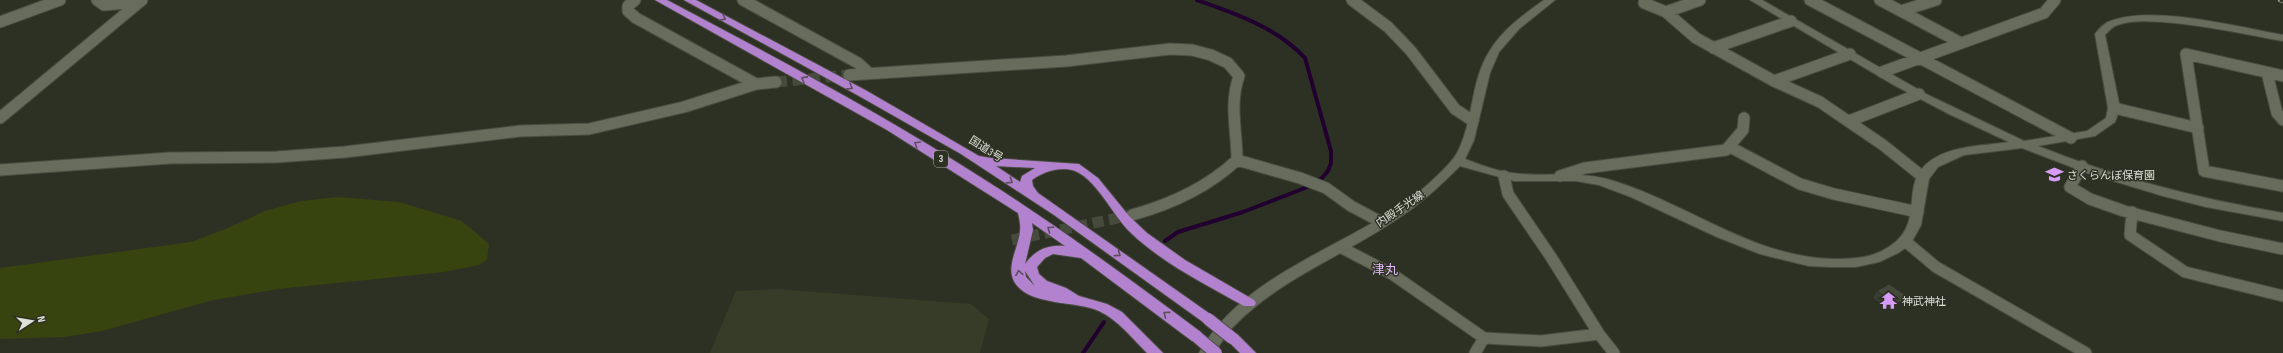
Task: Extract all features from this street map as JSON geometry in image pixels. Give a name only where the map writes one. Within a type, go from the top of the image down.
[{"type":"highway","name":"国道3号","points":[[689,0],[850,87],[965,152],[1101,241],[1208,319],[1249,353]]},
{"type":"highway","name":"3","points":[[665,3],[835,96],[949,163],[1024,211],[1197,337],[1216,353]]},
{"type":"highway","points":[[965,152],[990,162],[1057,165],[1075,167],[1087,172],[1126,222],[1142,236],[1249,303]]},
{"type":"highway","points":[[1034,197],[1027,186],[1026,179],[1034,173],[1057,165]]},
{"type":"highway","points":[[1024,211],[1027,230],[1018,265],[1019,278],[1025,286],[1040,294],[1060,299],[1074,299],[1102,307],[1118,315],[1156,353]]},
{"type":"highway","points":[[1074,299],[1066,292],[1040,284],[1032,278],[1030,266],[1037,256],[1056,249],[1071,250],[1090,258]]},
{"type":"street","points":[[0,22],[60,0]]},
{"type":"street","points":[[97,0],[104,5],[140,1]]},
{"type":"street","points":[[634,0],[628,6],[628,11],[636,18],[756,84]]},
{"type":"street","points":[[742,0],[858,63],[870,73]]},
{"type":"street","points":[[1352,0],[1388,27],[1411,50],[1454,109],[1473,121]]},
{"type":"street","name":"内殿手光線","points":[[1206,353],[1216,336],[1249,303],[1281,281],[1340,248],[1411,204],[1436,184],[1458,161],[1473,121],[1488,62],[1495,50],[1515,28],[1550,0]]},
{"type":"street","points":[[1666,12],[1700,0]]},
{"type":"street","points":[[1755,0],[1919,94],[1983,127],[2082,166],[2171,193],[2283,217]]},
{"type":"street","points":[[1810,0],[1917,58],[2071,138]]},
{"type":"street","points":[[1880,0],[1961,43]]},
{"type":"street","points":[[1901,11],[1936,0]]},
{"type":"street","points":[[1882,72],[2044,13],[2055,0]]},
{"type":"street","points":[[0,118],[140,1]]},
{"type":"street","points":[[1644,3],[1666,12],[1696,38],[1713,48],[1774,81],[1820,102],[1849,121],[1923,177]]},
{"type":"street","points":[[1458,161],[1504,176],[1523,178],[1560,176],[1594,180],[1628,190],[1740,244],[1774,255],[1810,262],[1864,261],[1890,252],[1905,241],[1911,234],[1918,212],[1919,193],[1923,177],[1933,165],[1962,152],[2091,134],[2103,128],[2112,120],[2114,108],[2100,34],[2102,27],[2109,21],[2129,15],[2166,14],[2183,16],[2283,38]]},
{"type":"street","points":[[1713,48],[1791,21]]},
{"type":"street","points":[[849,75],[915,69],[970,68],[1030,64],[1175,48],[1193,51],[1225,61],[1236,69],[1239,76],[1233,90],[1231,106],[1238,150],[1237,160],[1218,178],[1202,189],[1156,209],[1132,215]]},
{"type":"street","points":[[1774,81],[1850,54]]},
{"type":"street","points":[[2283,76],[2186,54],[2204,172],[2283,186]]},
{"type":"street","points":[[2267,72],[2277,113],[2283,120]]},
{"type":"street","points":[[0,170],[170,158],[285,157],[345,152],[520,131],[589,128],[684,107],[756,84],[776,82]]},
{"type":"street","points":[[1849,121],[1919,94]]},
{"type":"street","points":[[2114,108],[2198,128]]},
{"type":"street","points":[[1560,176],[1585,168],[1699,155],[1730,147],[1743,130],[1744,118]]},
{"type":"street","points":[[1730,147],[1800,184],[1834,194],[1918,212]]},
{"type":"street","points":[[1237,160],[1300,178],[1326,188],[1351,206],[1381,222]]},
{"type":"street","points":[[2082,166],[2070,187],[2080,195],[2132,212],[2218,236],[2283,249]]},
{"type":"street","points":[[1504,176],[1508,194],[1551,257],[1599,334],[1614,353]]},
{"type":"street","points":[[2132,212],[2130,235],[2185,272],[2283,296]]},
{"type":"street","points":[[1905,241],[1948,274],[2086,353]]},
{"type":"street","points":[[1340,248],[1392,274],[1484,338],[1541,341],[1599,334]]},
{"type":"street","points":[[1475,353],[1484,338]]},
{"type":"shaded area","points":[[778,289],[971,304],[989,319],[980,353],[710,353],[736,291]]},
{"type":"green space","points":[[338,197],[399,202],[462,221],[489,244],[487,260],[479,265],[444,272],[278,289],[213,300],[102,331],[64,337],[0,339],[0,268],[191,242],[228,228],[265,211],[301,201]]},
{"type":"building","points":[[1889,284],[1908,297],[1896,304],[1877,291]]},
{"type":"waterway","points":[[1165,241],[1178,232],[1243,212],[1305,188],[1322,178],[1328,171],[1331,163],[1331,151],[1305,58],[1294,47],[1255,23],[1241,16],[1197,0]]},
{"type":"waterway","points":[[1083,353],[1104,322]]},
{"type":"tunnel","points":[[776,82],[849,75]]},
{"type":"tunnel","points":[[1012,240],[1132,215]]},
{"type":"place","name":"さくらんぼ保育園","points":[[2054,175]]},
{"type":"place","name":"神武神社","points":[[1889,301]]},
{"type":"district","name":"津丸","points":[[1385,270]]}]
